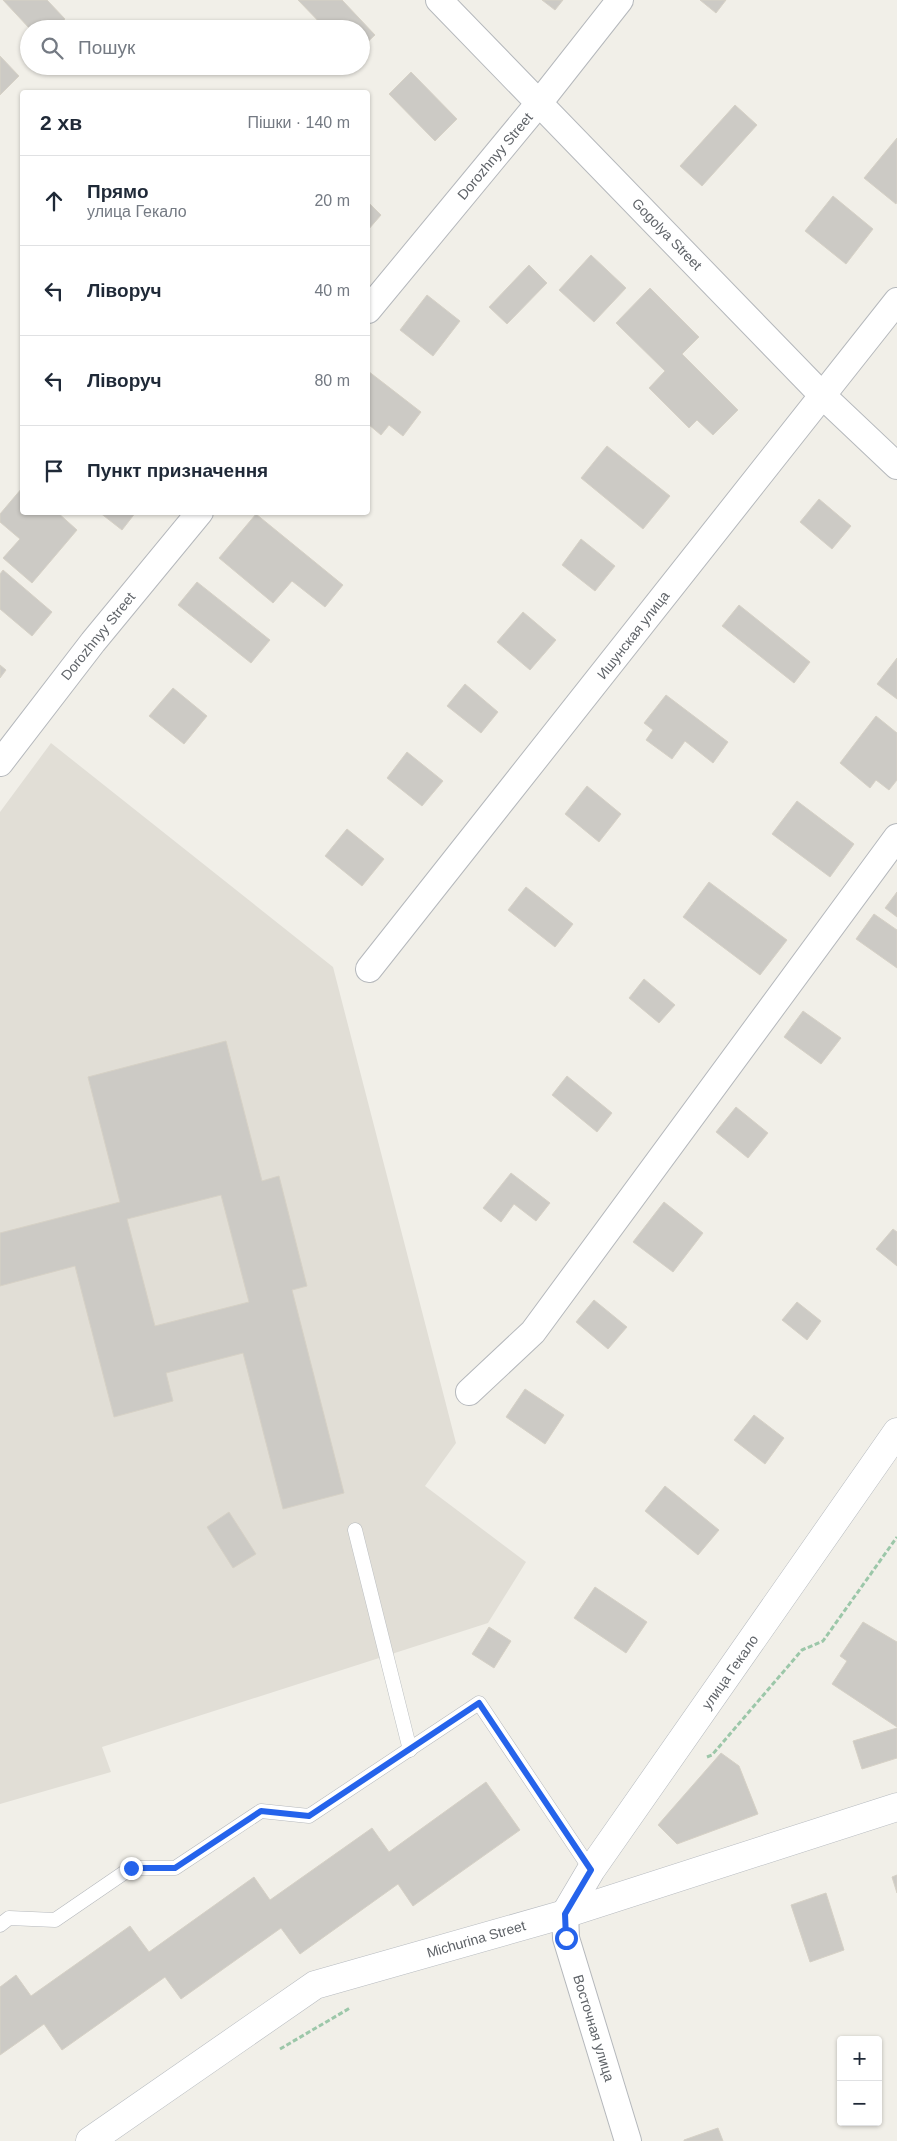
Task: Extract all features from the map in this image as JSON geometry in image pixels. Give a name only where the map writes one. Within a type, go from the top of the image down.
[{"type":"main road","name":"улица Гекало","points":[[565,1914],[591,1870],[897,1432]]},
{"type":"main road","name":"Michurina Street","points":[[90,2141],[315,1985],[565,1914],[897,1807]]},
{"type":"street","name":"Gogolya Street","points":[[439,0],[823,396],[897,466]]},
{"type":"street","name":"Dorozhnyy Street","points":[[370,308],[539,103],[620,0]]},
{"type":"street","name":"Ишунская улица","points":[[369,969],[897,301]]},
{"type":"street","name":"Dorozhnyy Street","points":[[0,763],[93,642],[198,515]]},
{"type":"street","points":[[469,1392],[534,1332],[897,837]]},
{"type":"street","name":"Восточная улица","points":[[565,1914],[566,1938],[628,2141]]},
{"type":"lane","points":[[355,1530],[410,1750]]},
{"type":"lane","points":[[0,1925],[9,1918],[55,1920],[131,1868],[175,1868],[261,1811],[309,1816],[479,1703],[591,1870]]},
{"type":"path","points":[[704,1759],[712,1755],[802,1650],[823,1641],[897,1536]]},
{"type":"path","points":[[279,2049],[351,2007]]},
{"type":"shaded area","points":[[51,743],[333,967],[456,1443],[425,1486],[526,1562],[488,1623],[102,1747],[111,1772],[0,1804],[0,812]]},
{"type":"building","points":[[3,0],[47,0],[65,19],[64,20],[22,20]]},
{"type":"building","points":[[298,0],[342,0],[361,20],[317,20]]},
{"type":"building","points":[[542,0],[563,0],[555,10]]},
{"type":"building","points":[[700,0],[726,0],[716,13]]},
{"type":"building","points":[[370,30],[375,35],[370,40]]},
{"type":"building","points":[[0,56],[19,76],[0,95]]},
{"type":"building","points":[[411,72],[457,119],[435,141],[389,94]]},
{"type":"building","points":[[735,105],[757,125],[702,186],[680,166]]},
{"type":"building","points":[[897,138],[897,202],[896,204],[864,178]]},
{"type":"building","points":[[833,196],[873,229],[846,264],[805,231]]},
{"type":"building","points":[[370,204],[381,215],[370,228]]},
{"type":"building","points":[[591,255],[626,288],[594,322],[559,290]]},
{"type":"building","points":[[529,265],[547,283],[507,324],[489,307]]},
{"type":"building","points":[[650,288],[699,337],[682,354],[738,410],[713,435],[697,420],[689,428],[649,388],[665,371],[616,323]]},
{"type":"building","points":[[427,295],[460,321],[433,356],[400,330]]},
{"type":"building","points":[[370,373],[421,412],[403,436],[389,425],[381,435],[370,426]]},
{"type":"building","points":[[607,446],[670,496],[643,529],[581,478]]},
{"type":"building","points":[[20,490],[20,515],[60,515],[77,530],[32,583],[3,558],[20,539],[0,522],[0,514]]},
{"type":"building","points":[[819,499],[851,526],[832,549],[800,522]]},
{"type":"building","points":[[103,515],[134,515],[122,530]]},
{"type":"building","points":[[255,515],[257,515],[343,585],[325,607],[292,581],[273,603],[219,558]]},
{"type":"building","points":[[581,539],[615,566],[595,591],[562,565]]},
{"type":"building","points":[[3,570],[52,612],[32,636],[0,609],[0,574]]},
{"type":"building","points":[[197,582],[270,640],[251,663],[178,605]]},
{"type":"building","points":[[739,605],[810,662],[794,683],[722,626]]},
{"type":"building","points":[[523,612],[556,640],[530,670],[497,642]]},
{"type":"building","points":[[897,658],[897,699],[877,684]]},
{"type":"building","points":[[0,665],[6,670],[0,678]]},
{"type":"building","points":[[465,684],[498,712],[481,733],[447,706]]},
{"type":"building","points":[[173,688],[207,716],[184,744],[149,716]]},
{"type":"building","points":[[666,695],[728,742],[713,763],[685,741],[672,759],[646,740],[653,730],[644,723]]},
{"type":"building","points":[[876,716],[897,733],[897,780],[889,790],[876,780],[870,788],[840,763]]},
{"type":"building","points":[[407,752],[443,781],[422,806],[387,778]]},
{"type":"building","points":[[587,786],[621,814],[599,842],[565,814]]},
{"type":"building","points":[[797,801],[854,844],[830,877],[772,834]]},
{"type":"building","points":[[347,829],[384,859],[362,886],[325,856]]},
{"type":"building","points":[[709,882],[787,940],[760,975],[683,917]]},
{"type":"building","points":[[526,887],[573,924],[555,947],[508,910]]},
{"type":"building","points":[[897,892],[897,917],[885,908]]},
{"type":"building","points":[[874,914],[897,930],[897,968],[856,939]]},
{"type":"building","points":[[644,979],[675,1005],[659,1023],[629,998]]},
{"type":"building","points":[[803,1011],[841,1038],[821,1064],[784,1037]]},
{"type":"building","points":[[226,1041],[262,1181],[279,1176],[307,1286],[292,1290],[344,1493],[283,1509],[243,1353],[166,1373],[173,1401],[114,1417],[75,1266],[0,1286],[0,1233],[120,1202],[88,1077]],"holes":[[[221,1195],[249,1302],[155,1326],[127,1219]]]},
{"type":"building","points":[[567,1076],[612,1113],[597,1132],[552,1095]]},
{"type":"building","points":[[736,1107],[768,1133],[748,1158],[716,1132]]},
{"type":"building","points":[[511,1173],[550,1203],[536,1221],[514,1204],[501,1222],[483,1208]]},
{"type":"building","points":[[664,1202],[703,1233],[673,1272],[633,1242]]},
{"type":"building","points":[[893,1229],[897,1232],[897,1266],[876,1249]]},
{"type":"building","points":[[594,1300],[627,1327],[608,1349],[576,1322]]},
{"type":"building","points":[[797,1302],[821,1321],[807,1340],[782,1320]]},
{"type":"building","points":[[525,1389],[564,1415],[545,1444],[506,1417]]},
{"type":"building","points":[[754,1415],[784,1438],[765,1464],[734,1440]]},
{"type":"building","points":[[665,1486],[719,1530],[698,1555],[645,1511]]},
{"type":"building","points":[[229,1512],[256,1554],[233,1568],[207,1527]]},
{"type":"building","points":[[595,1587],[647,1622],[626,1653],[574,1618]]},
{"type":"building","points":[[863,1622],[897,1642],[897,1727],[832,1684],[847,1661],[840,1656]]},
{"type":"building","points":[[489,1627],[511,1641],[494,1668],[472,1654]]},
{"type":"building","points":[[897,1728],[897,1758],[862,1769],[853,1741]]},
{"type":"building","points":[[721,1753],[739,1766],[758,1814],[677,1844],[658,1825]]},
{"type":"building","points":[[486,1782],[520,1830],[413,1906],[398,1884],[300,1954],[281,1928],[181,1999],[165,1977],[62,2050],[44,2024],[0,2055],[0,1987],[16,1975],[31,1996],[130,1926],[149,1952],[254,1877],[270,1900],[372,1828],[389,1852]]},
{"type":"building","points":[[897,1875],[897,1893],[892,1877]]},
{"type":"building","points":[[826,1893],[844,1950],[810,1962],[791,1905]]},
{"type":"building","points":[[718,2128],[723,2141],[684,2141],[684,2140]]},
{"type":"route","points":[[131,1868],[175,1868],[261,1811],[309,1816],[479,1703],[591,1870],[565,1914],[566,1938]]}]
